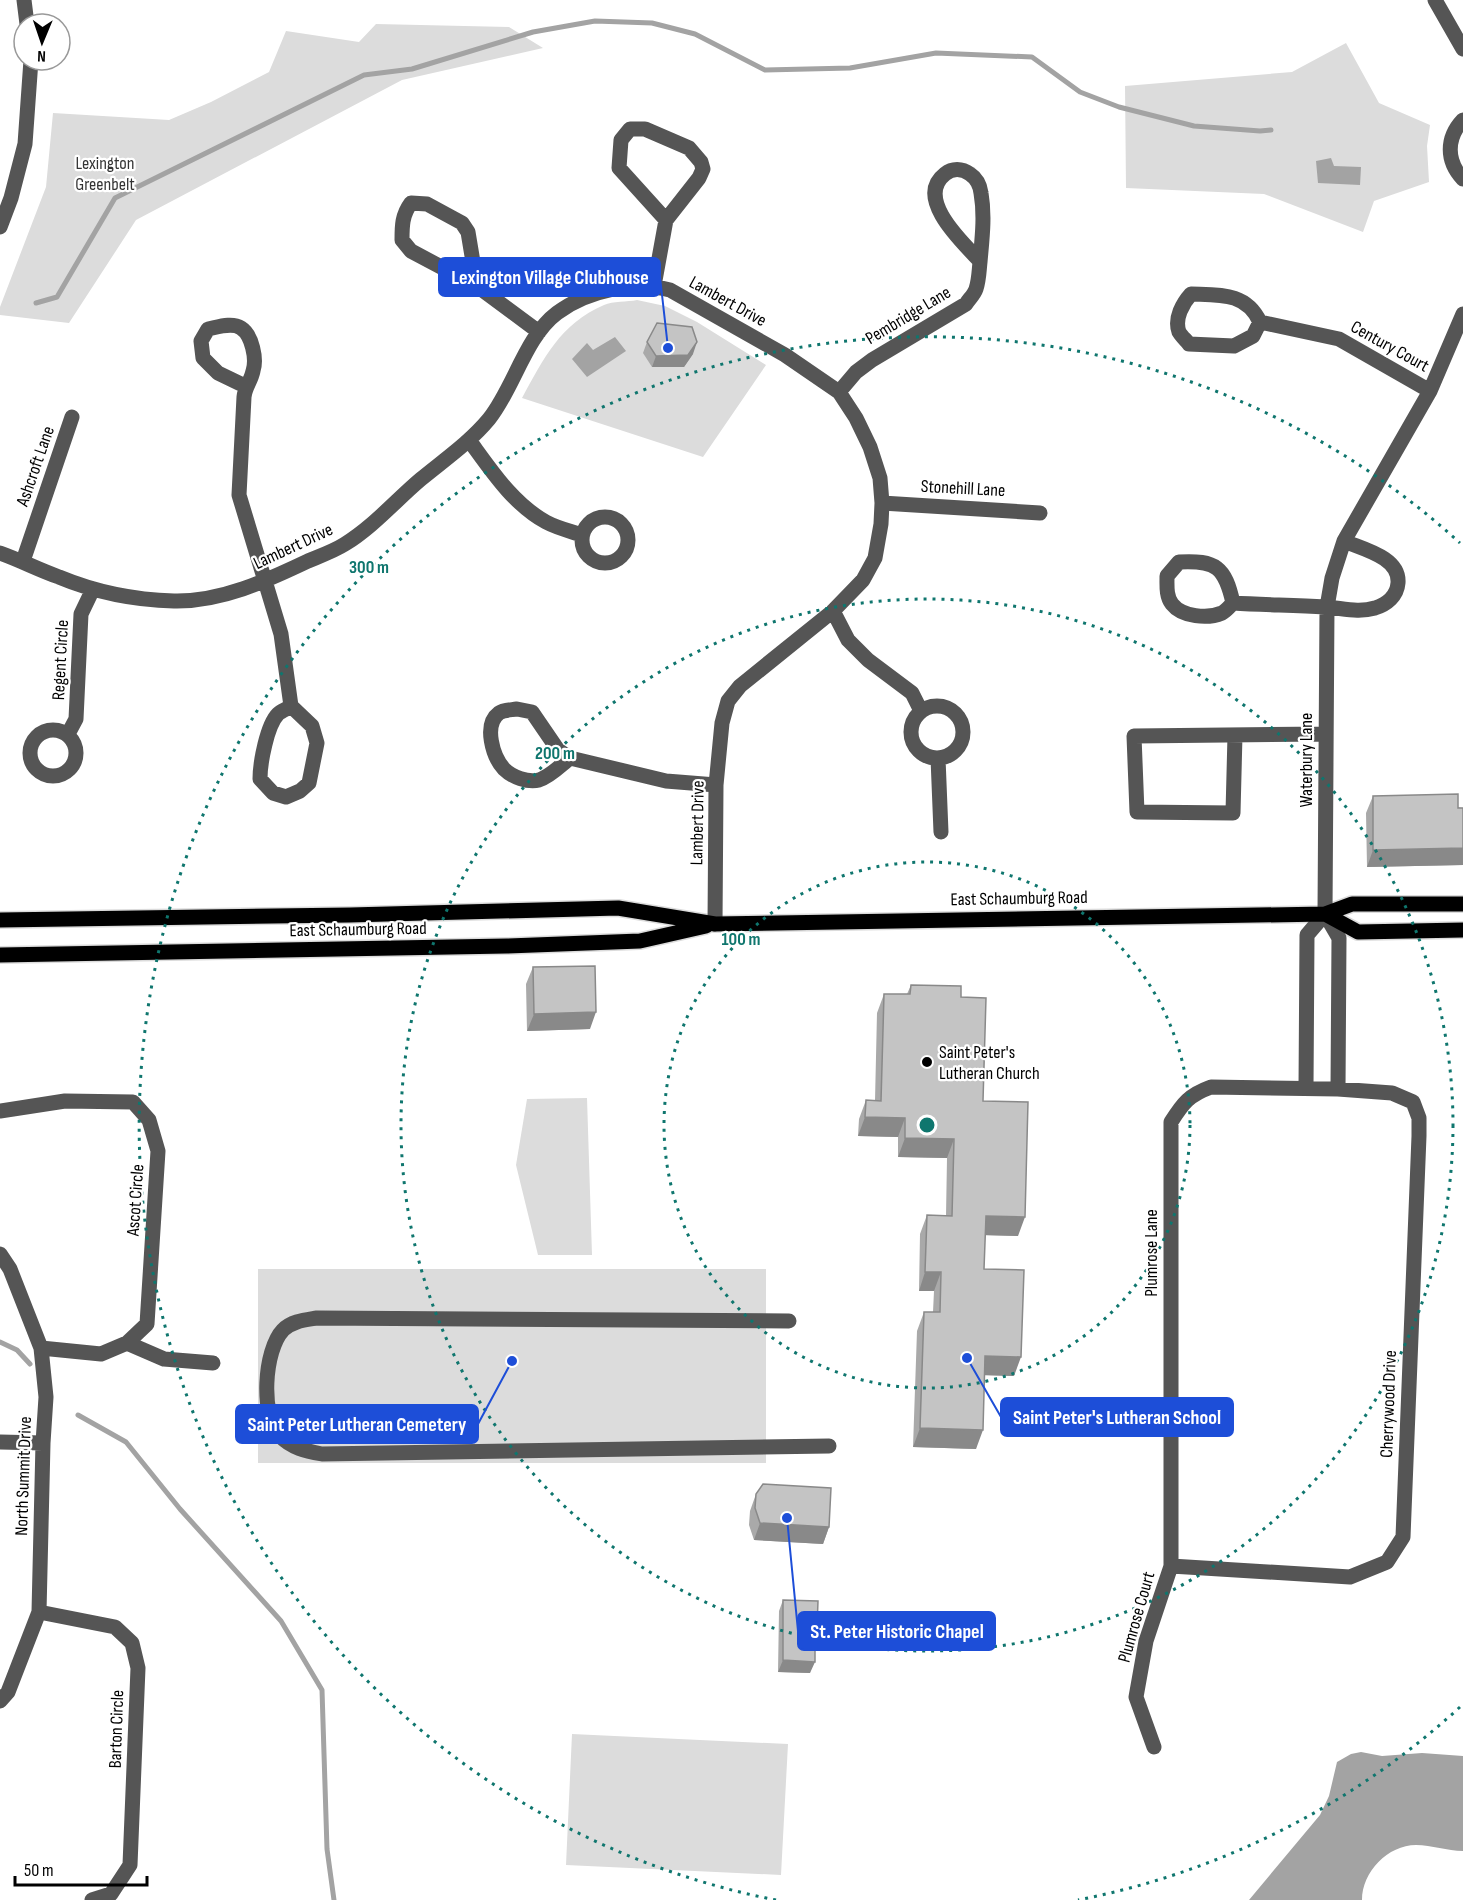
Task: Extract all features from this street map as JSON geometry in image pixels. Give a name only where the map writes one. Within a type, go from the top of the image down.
[{"type":"main road","name":"East Schaumburg Road","points":[[0,920],[618,908],[715,924],[1325,914],[1352,904],[1463,904]]},
{"type":"main road","name":"East Schaumburg Road","points":[[1325,914],[1358,932],[1463,930]]},
{"type":"main road","name":"East Schaumburg Road","points":[[0,955],[507,946],[640,941],[715,924]]},
{"type":"street","points":[[1435,0],[1458,28],[1463,49]]},
{"type":"street","points":[[0,227],[11,198],[25,144],[30,72]]},
{"type":"street","points":[[1463,120],[1455,128],[1449,147],[1455,170],[1463,179]]},
{"type":"street","points":[[654,286],[666,220],[699,178],[703,169],[701,162],[689,148],[645,129],[630,129],[621,140],[619,168],[666,220]]},
{"type":"street","name":"Pembridge Lane","points":[[839,392],[856,372],[872,360],[966,304],[976,291],[980,261],[983,238],[981,191],[977,180],[971,174],[962,170],[950,170],[940,178],[935,188],[935,200],[941,216],[980,261]]},
{"type":"street","points":[[477,286],[468,232],[462,224],[427,204],[411,203],[404,212],[402,240],[411,251],[477,286],[539,332]]},
{"type":"street","name":"Lambert Drive","points":[[0,553],[93,589],[138,598],[176,601],[207,598],[239,591],[265,581],[345,544],[469,440],[490,418],[539,332],[557,313],[587,296],[624,288],[654,286],[670,290],[785,356],[839,392],[856,418],[870,447],[880,478],[882,503],[875,558],[863,580],[833,611],[740,686],[728,701],[722,723],[717,785],[715,924]]},
{"type":"street","points":[[1191,294],[1236,298],[1256,314],[1260,322],[1253,336],[1234,346],[1189,344],[1179,332],[1178,319],[1182,304],[1191,294]]},
{"type":"street","name":"Waterbury Lane","points":[[1338,1089],[1339,938],[1325,914],[1327,607],[1332,578],[1344,541],[1430,391],[1462,319]]},
{"type":"street","name":"Century Court","points":[[1260,322],[1339,339],[1430,391]]},
{"type":"street","points":[[245,386],[239,495],[281,634],[291,706],[312,726],[317,743],[309,783],[300,791],[286,797],[273,793],[260,778],[260,769],[271,724],[278,714],[291,706]]},
{"type":"street","name":"Ashcroft Lane","points":[[23,561],[72,417]]},
{"type":"street","points":[[469,440],[517,501],[546,522],[582,536]]},
{"type":"street","name":"Stonehill Lane","points":[[882,503],[1040,513]]},
{"type":"street","points":[[1233,603],[1223,573],[1214,565],[1202,561],[1179,562],[1167,576],[1167,593],[1173,605],[1184,613],[1197,616],[1224,612],[1233,603],[1327,607],[1356,611],[1376,608],[1389,601],[1397,592],[1398,579],[1395,568],[1382,557],[1344,541]]},
{"type":"street","name":"Regent Circle","points":[[68,734],[76,719],[81,614],[93,589]]},
{"type":"street","points":[[833,611],[848,640],[868,660],[912,693],[921,711]]},
{"type":"street","points":[[938,706],[946,708],[960,719],[963,736],[955,751],[938,758],[923,753],[913,741],[912,725],[921,711],[938,706]]},
{"type":"street","points":[[570,758],[539,780],[522,780],[504,770],[491,744],[491,723],[499,712],[517,709],[532,712],[558,750],[570,758],[666,781],[717,785]]},
{"type":"street","points":[[1235,735],[1233,813],[1137,812],[1134,736],[1326,734]]},
{"type":"street","points":[[938,758],[941,832]]},
{"type":"street","points":[[1306,1088],[1307,935],[1325,914]]},
{"type":"street","name":"Plumrose Lane","points":[[1171,1566],[1171,1122],[1182,1105],[1194,1093],[1211,1088],[1338,1089]]},
{"type":"street","name":"Cherrywood Drive","points":[[1171,1566],[1350,1577],[1387,1562],[1402,1537],[1419,1118],[1413,1102],[1392,1093],[1338,1089]]},
{"type":"street","name":"Ascot Circle","points":[[0,1111],[65,1101],[133,1102],[149,1120],[158,1151],[147,1324],[127,1343],[101,1354],[41,1348]]},
{"type":"street","name":"North Summit Drive","points":[[0,1254],[10,1269],[41,1348],[46,1397],[39,1612],[8,1692],[0,1701]]},
{"type":"street","points":[[789,1322],[317,1318],[296,1322],[283,1330],[276,1342],[270,1364],[267,1404],[278,1434],[289,1444],[305,1451],[322,1454],[829,1446]]},
{"type":"street","points":[[127,1343],[164,1359],[213,1363]]},
{"type":"street","points":[[0,1442],[43,1443]]},
{"type":"street","name":"Plumrose Court","points":[[1154,1747],[1136,1697],[1146,1641],[1171,1566]]},
{"type":"street","name":"Barton Circle","points":[[39,1612],[115,1627],[132,1643],[138,1668],[130,1865],[114,1897],[92,1900]]},
{"type":"green space","name":"Lexington Greenbelt","points":[[376,24],[509,27],[543,48],[402,80],[136,220],[69,323],[0,315],[0,307],[46,187],[53,113],[169,120],[211,102],[269,72],[286,31],[359,42]]},
{"type":"green space","points":[[1346,43],[1379,103],[1430,125],[1427,146],[1429,182],[1374,201],[1363,232],[1264,194],[1126,188],[1125,86],[1292,72]]},
{"type":"green space","points":[[637,300],[665,306],[697,322],[766,365],[703,457],[522,398],[546,356],[576,322],[604,305]]},
{"type":"green space","points":[[587,1098],[592,1255],[538,1255],[516,1165],[527,1099]]},
{"type":"green space","points":[[258,1269],[766,1269],[766,1463],[258,1463]]},
{"type":"green space","points":[[572,1734],[788,1744],[781,1875],[566,1865]]},
{"type":"shaded area","points":[[1331,158],[1334,166],[1361,167],[1360,185],[1318,183],[1316,161]]},
{"type":"shaded area","points":[[615,337],[626,351],[587,377],[572,359],[587,343],[593,350]]},
{"type":"shaded area","points":[[1361,1752],[1382,1756],[1422,1753],[1463,1756],[1463,1851],[1416,1845],[1396,1850],[1378,1862],[1372,1870],[1366,1880],[1362,1900],[1249,1900],[1320,1815],[1329,1796],[1337,1762],[1351,1754]]},
{"type":"building","points":[[657,323],[692,327],[697,342],[688,355],[656,356],[647,342]]},
{"type":"building","points":[[1458,794],[1458,808],[1463,808],[1463,848],[1373,850],[1373,796]]},
{"type":"building","points":[[595,966],[596,1012],[534,1014],[533,967]]},
{"type":"building","points":[[911,985],[961,986],[961,997],[986,998],[983,1101],[1028,1102],[1025,1217],[986,1216],[984,1269],[1024,1270],[1021,1357],[985,1356],[983,1430],[920,1428],[924,1312],[940,1312],[941,1272],[925,1272],[927,1215],[952,1216],[954,1139],[905,1138],[905,1118],[865,1117],[866,1100],[881,1101],[884,994],[910,994]]},
{"type":"building","points":[[763,1484],[831,1488],[829,1527],[760,1523],[755,1508],[756,1494]]},
{"type":"building","points":[[783,1600],[818,1601],[815,1662],[783,1660]]},
{"type":"waterway","points":[[36,303],[57,297],[115,198],[364,75],[412,69],[533,32],[595,21],[652,23],[695,34],[765,70],[850,68],[936,53],[1032,57],[1080,92],[1119,107],[1194,126],[1271,130]]},
{"type":"waterway","points":[[0,1342],[17,1350],[30,1364]]},
{"type":"waterway","points":[[78,1415],[126,1442],[180,1509],[281,1621],[322,1690],[327,1849],[334,1900]]},
{"type":"place","name":"Lexington Village Clubhouse","points":[[668,348]]},
{"type":"place","name":"Saint Peter's Lutheran Church","points":[[927,1062]]},
{"type":"place","name":"Saint Peter's Lutheran School","points":[[967,1358]]},
{"type":"place","name":"Saint Peter Lutheran Cemetery","points":[[512,1361]]},
{"type":"place","name":"St. Peter Historic Chapel","points":[[787,1518]]}]
